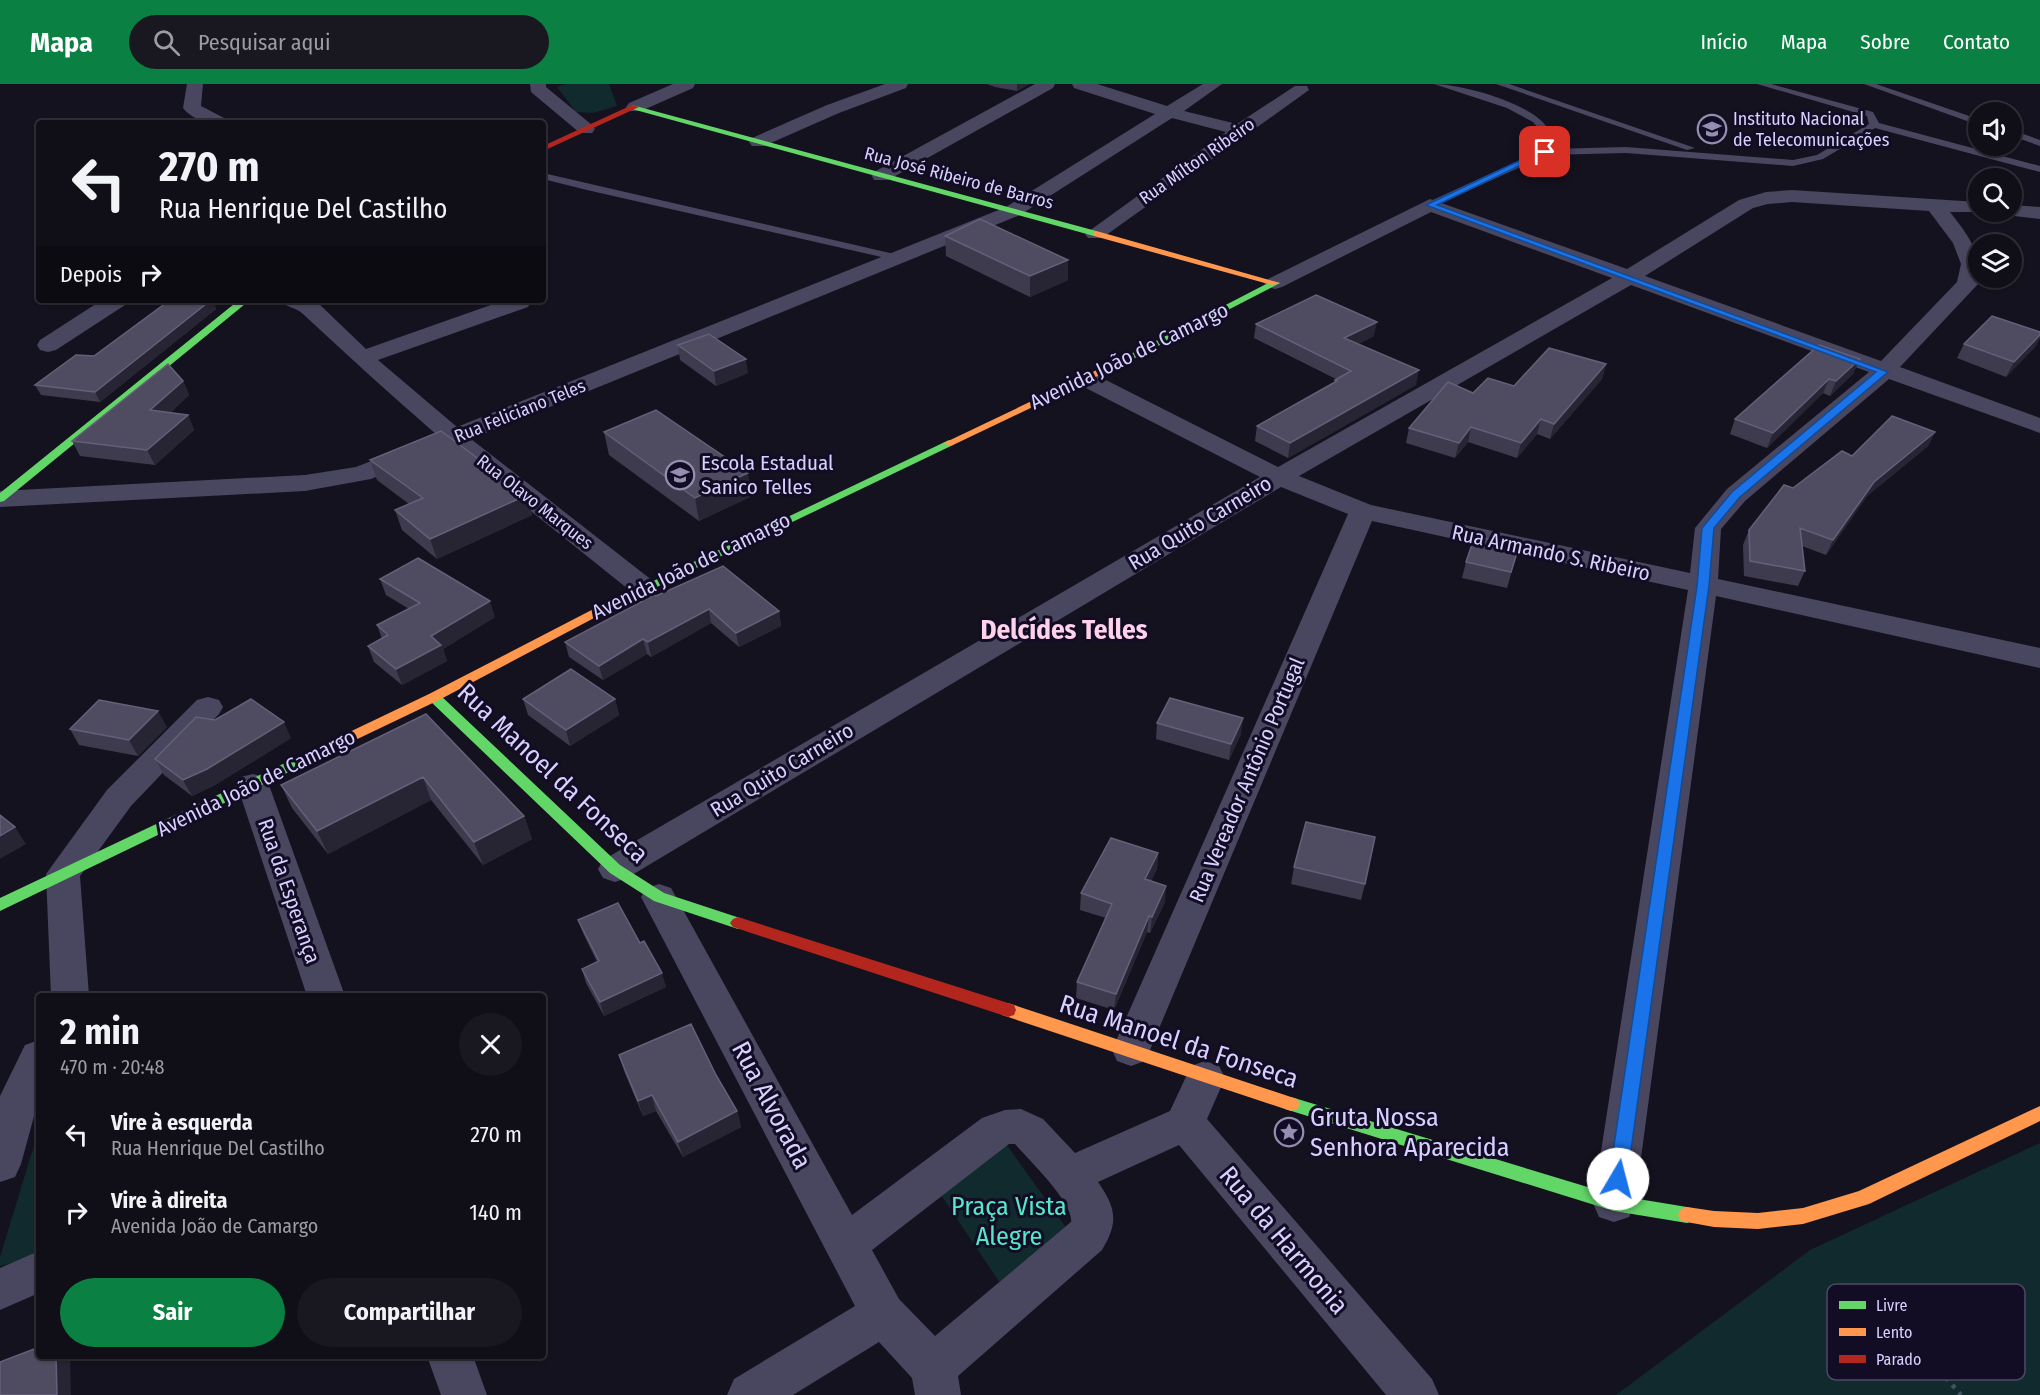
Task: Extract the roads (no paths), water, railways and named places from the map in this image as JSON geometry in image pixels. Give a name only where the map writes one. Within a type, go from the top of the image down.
[{"type":"main road","points":[[546,147],[586,129],[633,101]]},
{"type":"main road","name":"Rua José Ribeiro de Barros","points":[[633,101],[758,142],[1275,284]]},
{"type":"main road","name":"Avenida João de Camargo","points":[[0,904],[434,697],[643,587],[1086,379],[1275,284]]},
{"type":"main road","points":[[0,499],[240,303]]},
{"type":"main road","name":"Rua Manoel da Fonseca","points":[[434,697],[615,869],[659,897],[1131,1050],[1205,1078],[1614,1203],[1714,1219],[1758,1221],[1803,1216],[1863,1198],[2040,1113]]},
{"type":"street","points":[[195,84],[192,108],[214,120]]},
{"type":"street","points":[[538,84],[537,88],[586,129]]},
{"type":"street","points":[[633,101],[687,84]]},
{"type":"street","points":[[758,142],[833,109],[900,84]]},
{"type":"street","points":[[881,176],[1047,84]]},
{"type":"street","points":[[1080,84],[1168,112],[1240,130]]},
{"type":"street","name":"Rua Feliciano Teles","points":[[0,499],[305,483],[362,474],[1013,211],[1214,84]]},
{"type":"street","name":"Rua Mílton Ribeiro","points":[[1095,234],[1240,130],[1301,90]]},
{"type":"street","name":"Rua Quito Carneiro","points":[[615,869],[1279,477],[1629,277],[1746,204],[1766,198],[1792,196],[1968,207]]},
{"type":"street","points":[[1430,205],[1883,372],[2040,426]]},
{"type":"street","name":"Avenida João de Camargo","points":[[1275,284],[1430,205]]},
{"type":"street","points":[[1614,1203],[1703,586],[1708,528],[1736,495],[1883,372],[1967,284],[1971,264],[1963,243],[1935,205]]},
{"type":"street","points":[[2022,212],[2040,213]]},
{"type":"street","points":[[48,345],[112,303]]},
{"type":"street","name":"Rua Olavo Marques","points":[[300,303],[308,306],[362,358],[455,438],[643,587]]},
{"type":"street","points":[[362,358],[517,303]]},
{"type":"street","name":"Rua Armando S. Ribeiro","points":[[1086,379],[1279,477],[1363,511],[2040,658]]},
{"type":"street","name":"Rua Vereador Antônio Portugal","points":[[1131,1050],[1363,511]]},
{"type":"street","points":[[70,993],[63,874],[119,798],[208,707]]},
{"type":"street","name":"Rua da Esperança","points":[[253,785],[325,993]]},
{"type":"street","name":"Rua Alvorada","points":[[659,897],[883,1314],[935,1381]]},
{"type":"street","points":[[1067,1176],[1185,1123],[1205,1078]]},
{"type":"street","points":[[0,1164],[20,1086]]},
{"type":"street","name":"Rua da Harmonia","points":[[1185,1123],[1416,1395]]},
{"type":"street","points":[[847,1244],[996,1130],[1011,1125],[1022,1126],[1029,1131],[1091,1208],[1090,1233],[935,1381]]},
{"type":"street","points":[[0,1289],[36,1273]]},
{"type":"street","points":[[750,1395],[883,1314]]},
{"type":"street","points":[[451,1359],[464,1395]]},
{"type":"lane","points":[[1438,84],[1514,109],[1533,118],[1542,126],[1545,134],[1545,152],[1626,150],[1772,162],[1808,161],[1820,157],[1874,125],[2040,169]]},
{"type":"lane","points":[[1500,84],[1714,156]]},
{"type":"lane","points":[[1761,84],[1870,114],[1874,125]]},
{"type":"lane","points":[[1868,84],[1968,119]]},
{"type":"lane","points":[[1514,109],[1542,99]]},
{"type":"lane","points":[[2022,137],[2040,143]]},
{"type":"lane","name":"Avenida João de Camargo","points":[[1430,205],[1545,152]]},
{"type":"lane","points":[[546,177],[641,200],[805,233],[899,258]]},
{"type":"place","name":"Instituto Nacional de Telecomunicações","points":[[1712,129]]},
{"type":"place","name":"Escola Estadual Sanico Telles","points":[[680,475]]},
{"type":"place","name":"Gruta Nossa Senhora Aparecida","points":[[1289,1132]]},
{"type":"district","name":"Delcídes Telles","points":[[1064,630]]},
{"type":"park label","name":"Praça Vista Alegre","points":[[1009,1221]]}]
